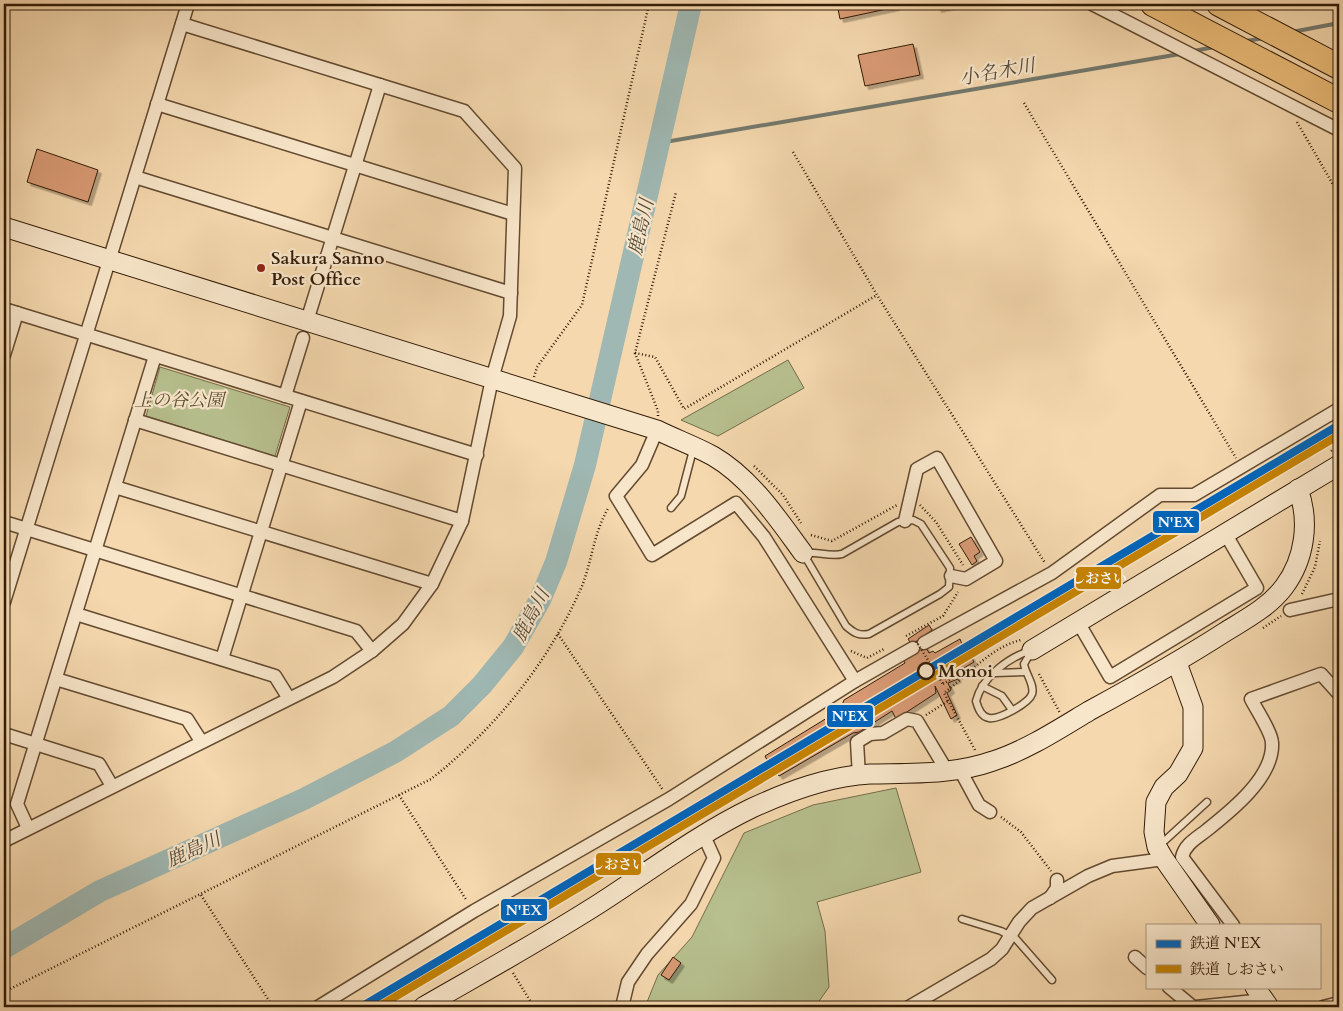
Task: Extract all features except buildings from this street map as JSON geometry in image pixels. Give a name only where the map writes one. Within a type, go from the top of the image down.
[{"type":"highway","points":[[1154,4],[1339,101]]},
{"type":"highway","points":[[1219,4],[1339,68]]},
{"type":"street","points":[[4,602],[188,4]]},
{"type":"street","points":[[1092,4],[1293,104],[1339,130]]},
{"type":"street","points":[[4,841],[288,697],[333,677],[372,651],[403,624],[432,584],[462,521],[492,379],[510,316],[515,168],[464,111],[182,24]]},
{"type":"street","points":[[285,396],[380,85]]},
{"type":"street","points":[[157,104],[513,214]]},
{"type":"street","points":[[135,177],[510,293]]},
{"type":"street","points":[[4,227],[109,260],[305,330],[492,379],[631,420],[657,419],[693,447],[715,457],[740,478],[762,500],[803,553]]},
{"type":"street","points":[[4,309],[477,455]]},
{"type":"street","points":[[4,355],[17,313]]},
{"type":"street","points":[[28,828],[17,804],[155,356]]},
{"type":"street","points":[[222,659],[301,401]]},
{"type":"street","points":[[318,1007],[474,911],[669,799],[855,681],[918,644],[1052,573],[1160,495],[1194,495],[1339,409]]},
{"type":"street","points":[[657,419],[642,465],[616,496],[652,555],[736,503],[764,537],[855,681]]},
{"type":"street","points":[[136,420],[462,521]]},
{"type":"street","points":[[905,521],[917,469],[937,458],[996,561],[966,578],[951,576]]},
{"type":"street","points":[[1032,650],[1339,465]]},
{"type":"street","points":[[115,487],[432,584]]},
{"type":"street","points":[[423,1007],[570,922],[704,836],[749,810],[799,787],[859,776],[953,770],[994,761],[1030,744],[1177,663],[1272,602],[1285,586],[1296,568],[1303,547],[1304,525],[1302,502],[1298,489]]},
{"type":"street","points":[[4,522],[356,631],[372,651]]},
{"type":"street","points":[[1078,622],[1110,677],[1257,588],[1225,533]]},
{"type":"street","points":[[1290,610],[1339,599]]},
{"type":"street","points":[[76,614],[275,676],[288,697]]},
{"type":"street","points":[[1177,663],[1193,707],[1193,748],[1178,774],[1164,787],[1156,802],[1154,832],[1160,853],[1209,924]]},
{"type":"street","points":[[1232,924],[1182,857],[1184,848],[1228,813],[1250,791],[1262,775],[1270,757],[1272,742],[1251,699],[1320,674],[1339,694]]},
{"type":"street","points":[[56,679],[187,719],[200,741]]},
{"type":"street","points":[[859,776],[857,742],[870,734],[883,733],[907,719],[917,721],[980,805],[990,812]]},
{"type":"street","points":[[4,734],[100,764],[112,786]]},
{"type":"street","points":[[622,1007],[628,982],[647,954],[691,904],[714,858],[704,836]]},
{"type":"street","points":[[909,1007],[991,959],[1002,948],[1032,908],[1088,876],[1112,866],[1160,853]]},
{"type":"street","points":[[1050,898],[1057,888],[1057,880]]},
{"type":"street","points":[[1135,957],[1146,967]]},
{"type":"street","points":[[1170,988],[1194,1007],[1264,997]]},
{"type":"street","points":[[1323,1007],[1339,1003]]},
{"type":"lane","points":[[671,508],[681,496],[693,447]]},
{"type":"lane","points":[[913,520],[921,524],[950,568],[949,587],[869,634],[861,636],[846,626],[803,553],[815,552],[835,556],[842,554],[898,522],[913,520]]},
{"type":"lane","points":[[1032,650],[1024,664],[1025,672],[1033,687],[1032,694],[1025,703],[996,718],[988,718],[983,715],[976,701],[982,686],[995,673],[1023,653],[1032,650]]},
{"type":"lane","points":[[995,673],[1025,672]]},
{"type":"lane","points":[[982,686],[1002,696],[1012,710]]},
{"type":"lane","points":[[1160,853],[1208,802]]},
{"type":"lane","points":[[962,919],[1010,935],[1052,980]]},
{"type":"path","points":[[530,390],[538,367],[582,305],[649,4]]},
{"type":"path","points":[[1024,103],[1241,468]]},
{"type":"path","points":[[1293,104],[1293,116],[1339,196]]},
{"type":"path","points":[[793,152],[877,295],[1052,573]]},
{"type":"path","points":[[657,419],[658,411],[635,353],[676,192]]},
{"type":"path","points":[[635,353],[654,357],[684,409],[877,295]]},
{"type":"path","points":[[752,464],[783,495],[812,537],[832,541],[902,502]]},
{"type":"path","points":[[4,992],[431,779],[467,749],[518,693],[558,634],[582,585],[602,518],[616,496]]},
{"type":"path","points":[[919,503],[936,522],[964,567]]},
{"type":"path","points":[[558,634],[669,799]]},
{"type":"path","points":[[918,644],[943,684],[962,674],[966,677]]},
{"type":"path","points":[[917,721],[948,701]]},
{"type":"path","points":[[399,795],[474,911]]},
{"type":"path","points":[[990,812],[1007,820],[1021,832],[1057,880]]},
{"type":"path","points":[[200,895],[273,1007]]},
{"type":"path","points":[[510,968],[534,1007]]},
{"type":"path","points":[[4,997],[10,1007]]},
{"type":"green space","points":[[788,360],[804,388],[718,436],[681,420]]},
{"type":"green space","name":"上の谷公園","points":[[160,367],[290,407],[275,456],[146,416]]},
{"type":"green space","points":[[896,788],[921,872],[817,902],[825,931],[829,987],[815,1007],[645,1007],[658,975],[692,937],[744,833],[813,805]]},
{"type":"waterway","name":"鹿島川","points":[[4,948],[100,891],[304,799],[395,752],[451,716],[482,685],[513,647],[540,600],[556,562],[585,465],[691,4]]},
{"type":"waterway","name":"小名木川","points":[[1292,32],[1339,23]]},
{"type":"waterway","name":"小名木川","points":[[1246,41],[1264,38]]},
{"type":"waterway","name":"小名木川","points":[[1194,51],[1214,47]]},
{"type":"waterway","name":"小名木川","points":[[659,143],[1180,54]]},
{"type":"rail line","name":"N'EX","points":[[361,1007],[1339,425]]},
{"type":"rail line","name":"しおさい","points":[[378,1007],[1339,435]]},
{"type":"place","name":"Sakura Sanno Post Office","points":[[261,268]]},
{"type":"place","name":"Monoi","points":[[926,671]]}]
